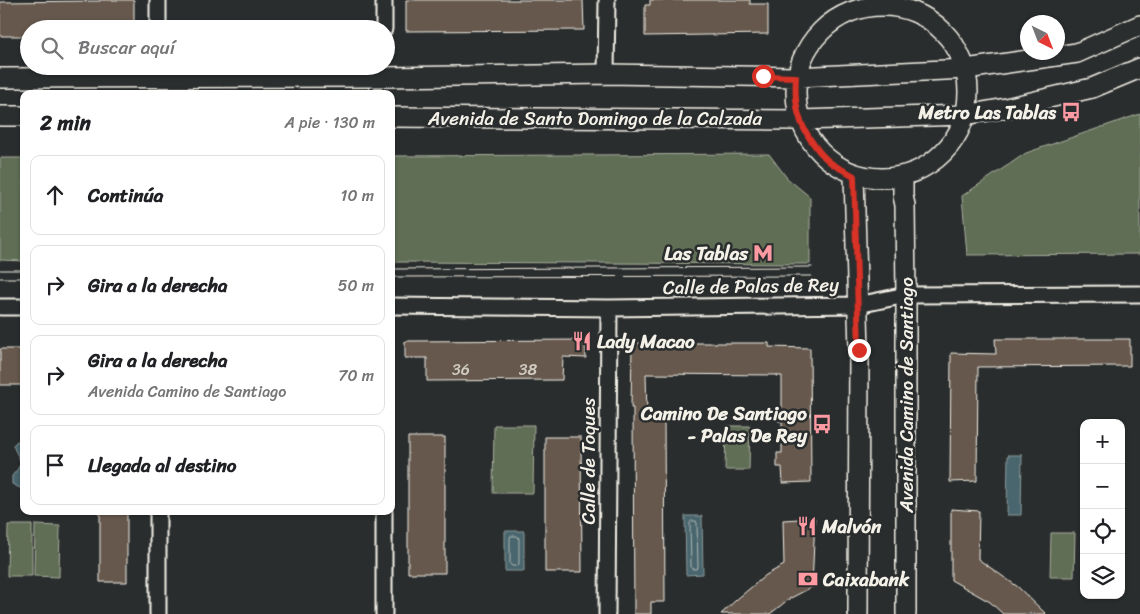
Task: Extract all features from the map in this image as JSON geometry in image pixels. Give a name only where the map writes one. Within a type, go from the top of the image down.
[{"type":"street","points":[[158,0],[158,20]]},
{"type":"street","points":[[384,0],[384,20]]},
{"type":"street","points":[[606,0],[606,74]]},
{"type":"street","points":[[900,3],[929,19],[952,40],[966,69],[968,92],[965,115],[952,142],[930,163],[903,176],[878,178],[854,176],[834,165],[821,154],[806,135],[800,120],[796,98],[796,77],[807,48],[827,25],[854,5],[876,6],[900,3]]},
{"type":"street","points":[[395,72],[796,77],[966,69],[1076,53],[1140,25]]},
{"type":"street","name":"Avenida de Santo Domingo de la Calzada","points":[[395,117],[800,120],[965,115],[1006,108],[1092,88],[1140,68]]},
{"type":"street","points":[[0,78],[79,75]]},
{"type":"street","points":[[0,116],[20,116]]},
{"type":"street","points":[[854,176],[859,350],[858,614]]},
{"type":"street","name":"Avenida Camino de Santiago","points":[[903,176],[906,295],[906,614]]},
{"type":"street","name":"Calle de Palas de Rey","points":[[395,306],[609,308],[858,305],[906,295],[1140,294]]},
{"type":"street","points":[[0,307],[20,307]]},
{"type":"street","name":"Calle de Toques","points":[[607,614],[609,308]]},
{"type":"street","points":[[158,515],[158,614]]},
{"type":"street","points":[[384,515],[384,614]]},
{"type":"green space","points":[[1140,114],[1140,254],[967,255],[962,196],[1026,153]]},
{"type":"green space","points":[[769,154],[787,178],[810,197],[810,264],[395,262],[395,156]]},
{"type":"green space","points":[[0,158],[20,158],[20,261],[0,260]]},
{"type":"green space","points":[[494,425],[534,425],[533,493],[493,493]]},
{"type":"green space","points":[[726,426],[750,426],[749,470],[725,470]]},
{"type":"green space","points":[[8,525],[32,525],[32,576],[7,576]]},
{"type":"green space","points":[[35,525],[60,526],[59,577],[34,576]]},
{"type":"green space","points":[[1051,533],[1075,533],[1074,577],[1050,577]]},
{"type":"water","points":[[17,441],[20,441],[20,461],[13,445]]},
{"type":"water","points":[[1008,455],[1022,455],[1021,515],[1007,515]]},
{"type":"water","points":[[20,465],[20,488],[12,484],[12,476]]},
{"type":"water","points":[[685,516],[702,516],[703,574],[686,575]]},
{"type":"water","points":[[505,531],[524,531],[524,571],[505,571]]},
{"type":"building","points":[[134,0],[134,20],[20,20],[20,36],[0,36],[0,2]]},
{"type":"building","points":[[406,0],[583,0],[584,30],[406,31]]},
{"type":"building","points":[[650,0],[750,0],[750,4],[768,4],[768,34],[645,36],[645,5],[650,5]]},
{"type":"building","points":[[995,339],[1130,339],[1130,366],[978,367],[977,481],[950,482],[951,353],[996,354]]},
{"type":"building","points":[[585,340],[586,358],[563,357],[562,380],[427,381],[427,358],[405,358],[405,341]]},
{"type":"building","points":[[632,343],[769,343],[769,347],[810,348],[811,482],[783,483],[782,467],[777,467],[777,453],[782,453],[782,421],[778,421],[778,408],[782,407],[782,376],[646,374],[647,416],[664,415],[665,602],[651,602],[651,614],[634,614]]},
{"type":"building","points":[[0,349],[20,349],[20,385],[0,385]]},
{"type":"building","points":[[408,437],[445,437],[445,573],[408,573]]},
{"type":"building","points":[[545,437],[581,437],[582,572],[545,572]]},
{"type":"building","points":[[951,509],[979,511],[978,559],[1018,587],[1046,614],[1003,614],[990,602],[951,580]]},
{"type":"building","points":[[100,515],[127,515],[127,582],[100,582]]},
{"type":"building","points":[[815,518],[812,587],[789,599],[770,614],[721,614],[766,575],[784,565],[783,520]]},
{"type":"tram line","points":[[395,269],[812,267]]},
{"type":"tram line","points":[[0,270],[20,270]]},
{"type":"tram line","points":[[395,277],[811,276]]},
{"type":"tram line","points":[[0,278],[20,278]]},
{"type":"place","name":"Metro Las Tablas","points":[[1071,112]]},
{"type":"place","name":"Las Tablas","points":[[763,253]]},
{"type":"place","name":"Lady Macao","points":[[582,341]]},
{"type":"place","name":"Camino De Santiago - Palas De Rey","points":[[822,424]]},
{"type":"place","name":"Malvón","points":[[807,526]]},
{"type":"place","name":"Caixabank","points":[[808,579]]},
{"type":"route","points":[[763,76],[796,77],[796,106],[806,135],[821,154],[834,165],[854,176],[859,350]]}]
